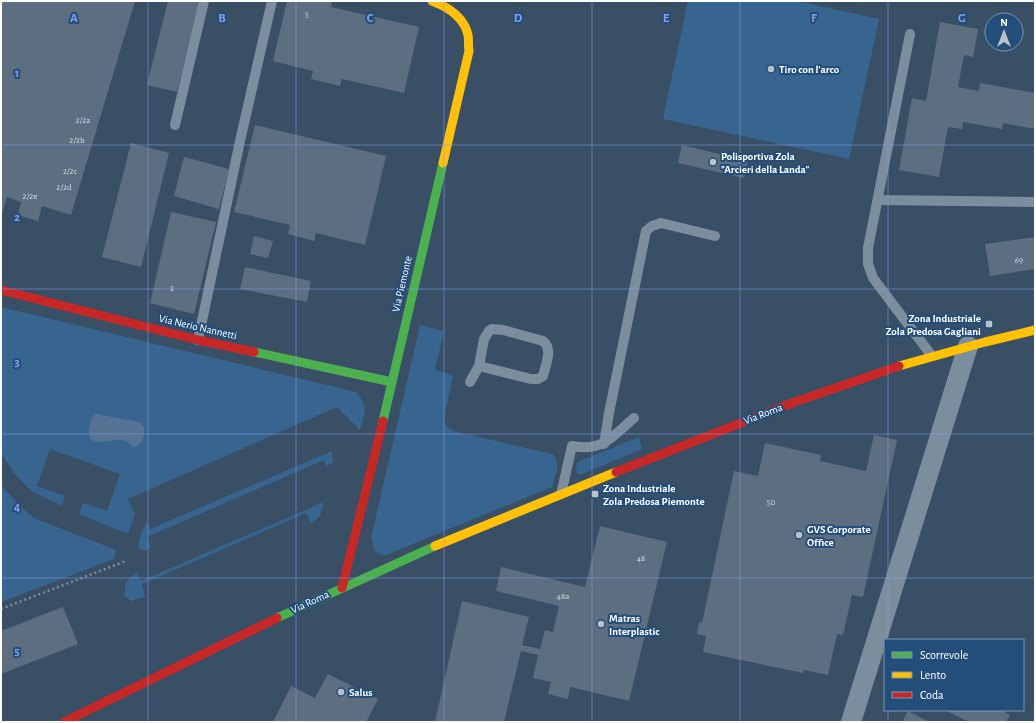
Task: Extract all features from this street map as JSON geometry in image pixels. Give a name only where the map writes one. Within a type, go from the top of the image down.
[{"type":"street","name":"Via Piemonte","points":[[342,588],[392,382],[469,51],[468,35],[462,21],[452,10],[432,1]]},
{"type":"street","name":"Via Nerio Nannetti","points":[[1,290],[198,340],[392,382]]},
{"type":"street","name":"Via Roma","points":[[64,722],[235,638],[342,588],[445,542],[561,494],[812,395],[932,356],[1035,330]]},
{"type":"street","points":[[851,722],[968,346]]},
{"type":"lane","points":[[175,125],[204,1]]},
{"type":"lane","points":[[198,340],[272,1]]},
{"type":"lane","points":[[910,34],[868,248],[868,264],[873,278],[932,356]]},
{"type":"lane","points":[[878,200],[1035,202]]},
{"type":"lane","points":[[604,444],[646,231],[652,226],[661,223],[715,236]]},
{"type":"lane","points":[[470,382],[479,366],[484,339],[492,329],[503,330],[543,341],[549,350],[543,376],[538,378],[531,378],[479,366]]},
{"type":"lane","points":[[561,494],[572,446],[583,448],[604,444],[634,418]]},
{"type":"path","points":[[1,609],[126,561]]},
{"type":"shaded area","name":"Tiro con l'arco","points":[[688,1],[797,1],[879,19],[849,159],[663,119]]},
{"type":"shaded area","points":[[1,307],[356,392],[363,402],[365,410],[360,430],[337,407],[128,499],[135,514],[128,534],[79,514],[83,503],[107,511],[120,474],[50,449],[37,486],[65,496],[62,506],[31,491],[15,474],[1,453]]},
{"type":"shaded area","points":[[420,325],[444,331],[435,370],[453,375],[444,419],[447,427],[453,431],[552,454],[557,461],[557,469],[552,487],[386,555],[382,555],[375,552],[371,538]]},
{"type":"shaded area","points":[[95,414],[140,422],[144,428],[144,437],[140,444],[134,447],[123,440],[95,441],[91,439],[89,435],[89,428]]},
{"type":"shaded area","points":[[639,437],[642,449],[580,475],[577,473],[577,463],[580,461]]},
{"type":"shaded area","points":[[332,451],[333,462],[326,467],[324,460],[147,537],[151,548],[144,551],[138,548],[141,533],[147,522],[150,529]]},
{"type":"shaded area","points":[[1,485],[18,504],[34,518],[116,550],[114,559],[1,602]]},
{"type":"shaded area","points":[[324,502],[320,516],[311,524],[306,513],[142,584],[145,597],[131,601],[124,595],[126,582],[136,572],[141,581]]},
{"type":"building","points":[[1,1],[135,1],[71,215],[42,206],[38,221],[18,215],[21,202],[7,197],[3,211],[1,211]]},
{"type":"building","points":[[168,1],[200,1],[177,92],[147,85]]},
{"type":"building","points":[[287,1],[332,1],[331,7],[419,27],[404,93],[342,79],[340,86],[311,79],[313,71],[273,61]]},
{"type":"building","points":[[940,22],[978,29],[973,57],[964,55],[958,87],[979,91],[980,83],[1035,93],[1035,129],[1003,123],[1002,129],[963,122],[962,129],[948,127],[939,177],[899,170],[912,98],[926,101]]},
{"type":"building","points":[[255,125],[386,156],[365,245],[316,233],[314,241],[288,234],[290,225],[234,212]]},
{"type":"building","points":[[131,143],[169,153],[141,267],[102,257]]},
{"type":"building","name":"Polisportiva Zola \"Arcieri della Landa\"","points":[[682,145],[748,161],[744,178],[678,163]]},
{"type":"building","points":[[184,157],[229,169],[219,209],[174,196]]},
{"type":"building","points":[[171,212],[216,222],[194,314],[150,303]]},
{"type":"building","points":[[254,236],[273,241],[268,258],[250,254]]},
{"type":"building","points":[[1035,237],[1035,269],[990,276],[985,244]]},
{"type":"building","points":[[245,267],[311,281],[307,302],[240,289]]},
{"type":"building","name":"GVS Corporate Office","points":[[874,435],[897,440],[863,597],[852,595],[843,635],[837,634],[828,675],[804,670],[803,673],[703,652],[706,636],[697,634],[699,622],[702,623],[734,471],[758,476],[765,443],[821,455],[820,461],[866,471]]},
{"type":"building","name":"Matras Interplastic","points":[[600,526],[667,542],[629,701],[570,687],[568,699],[548,694],[551,682],[533,678],[538,655],[521,651],[504,722],[435,722],[462,601],[529,617],[522,645],[540,649],[545,630],[553,632],[559,606],[496,591],[501,567],[585,587]]},
{"type":"building","points":[[63,607],[78,644],[1,674],[1,631]]},
{"type":"building","name":"Salus","points":[[328,674],[378,699],[366,722],[273,722],[291,686],[315,698]]},
{"type":"building","points":[[908,711],[929,722],[902,722]]},
{"type":"building","points":[[947,711],[1003,711],[1010,715],[1006,722],[969,722]]},
{"type":"traffic: fast","points":[[383,421],[443,163]]},
{"type":"traffic: fast","points":[[254,352],[392,382]]},
{"type":"traffic: fast","points":[[277,618],[435,546]]},
{"type":"traffic: slow","points":[[432,1],[444,6],[459,18],[468,35],[469,51],[443,163]]},
{"type":"traffic: slow","points":[[899,366],[1035,330]]},
{"type":"traffic: slow","points":[[435,546],[616,472]]},
{"type":"traffic: jam","points":[[1,290],[198,340],[254,352]]},
{"type":"traffic: jam","points":[[616,472],[789,404],[899,366]]},
{"type":"traffic: jam","points":[[342,588],[383,421]]},
{"type":"traffic: jam","points":[[64,722],[277,618]]},
{"type":"place","name":"Tiro con l'arco","points":[[771,69]]},
{"type":"place","name":"Polisportiva Zola \"Arcieri della Landa\"","points":[[713,162]]},
{"type":"place","name":"Zona Industriale Zola Predosa Gagliani","points":[[989,324]]},
{"type":"place","name":"Zona Industriale Zola Predosa Piemonte","points":[[595,494]]},
{"type":"place","name":"GVS Corporate Office","points":[[799,535]]},
{"type":"place","name":"Matras Interplastic","points":[[601,624]]},
{"type":"place","name":"Salus","points":[[341,692]]}]
